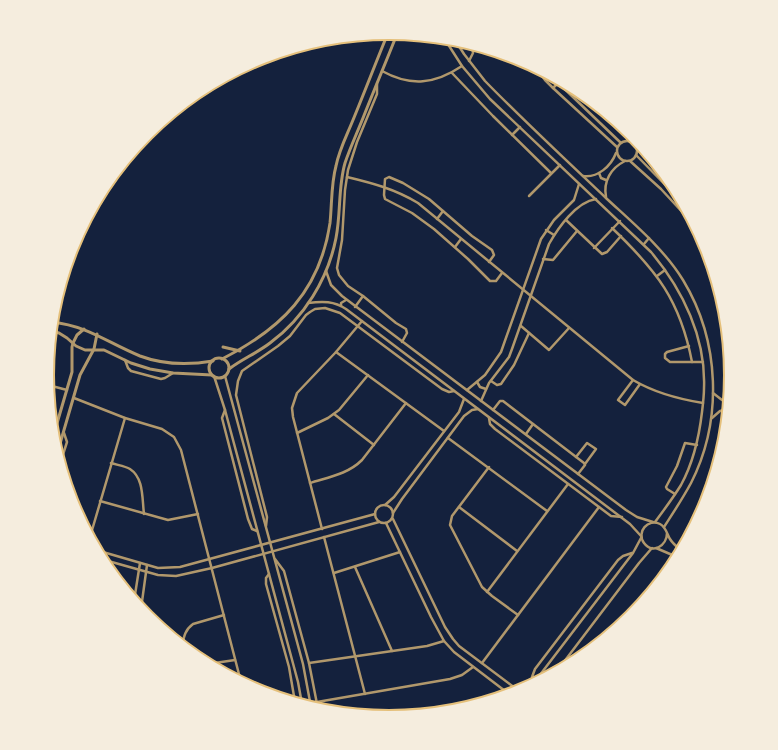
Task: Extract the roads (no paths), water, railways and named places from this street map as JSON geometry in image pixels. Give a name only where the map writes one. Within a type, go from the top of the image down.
[{"type":"street","points":[[58,323],[70,325],[97,334],[142,356],[159,362],[189,364],[222,359],[240,350],[271,330],[291,310],[312,278],[321,257],[327,236],[336,165],[385,40]]},
{"type":"street","points":[[57,333],[63,335],[85,350],[94,349],[110,352],[150,369],[220,378],[225,376],[229,369],[278,336],[294,321],[308,303],[320,284],[326,270],[338,226],[340,188],[345,163],[395,40]]},
{"type":"street","points":[[449,45],[462,66],[485,94],[644,244],[665,270],[688,308],[703,362],[703,403],[697,445],[686,475],[675,494],[654,522],[642,529],[641,537],[632,553],[542,673]]},
{"type":"street","points":[[460,47],[485,81],[500,97],[649,238],[680,276],[689,290],[699,312],[709,346],[712,367],[713,393],[711,422]]},
{"type":"street","points":[[469,61],[473,53],[473,50]]},
{"type":"street","points":[[378,58],[386,62]]},
{"type":"street","points":[[382,70],[395,78],[418,82],[441,78],[462,66]]},
{"type":"street","points":[[452,73],[551,173]]},
{"type":"street","points":[[543,78],[617,147]]},
{"type":"street","points":[[377,83],[377,94],[352,157],[347,177],[342,240],[337,268],[343,282],[363,296],[393,321],[406,329],[407,333],[402,342]]},
{"type":"street","points":[[553,88],[556,85]]},
{"type":"street","points":[[571,94],[621,142]]},
{"type":"street","points":[[512,135],[520,127]]},
{"type":"street","points":[[583,176],[599,173],[610,164],[617,147],[621,142],[629,142]]},
{"type":"street","points":[[636,149],[636,155],[664,184]]},
{"type":"street","points":[[616,152],[618,157],[625,161],[630,161],[661,189],[680,209]]},
{"type":"street","points":[[630,161],[636,155]]},
{"type":"street","points":[[606,197],[605,185],[609,174],[625,161]]},
{"type":"street","points":[[529,196],[560,165]]},
{"type":"street","points":[[599,173],[601,178],[606,180]]},
{"type":"street","points":[[347,177],[384,186],[407,196],[418,203],[502,274],[633,380],[665,395],[703,403]]},
{"type":"street","points":[[489,262],[494,255],[492,250],[472,236],[421,194],[396,180],[389,177],[386,178],[384,195],[387,200],[412,213],[455,247],[490,281],[496,281],[502,274]]},
{"type":"street","points":[[467,390],[490,369],[501,352],[539,244],[546,230],[574,200],[579,183]]},
{"type":"street","points":[[481,401],[486,389],[508,357],[521,326],[543,259],[554,235],[583,203],[596,199]]},
{"type":"street","points":[[437,218],[443,211]]},
{"type":"street","points":[[566,220],[600,254],[605,254],[621,236]]},
{"type":"street","points":[[594,248],[620,221]]},
{"type":"street","points":[[338,226],[343,226]]},
{"type":"street","points":[[612,228],[644,259],[670,296],[678,312],[689,346],[692,362]]},
{"type":"street","points":[[546,230],[554,235]]},
{"type":"street","points":[[543,259],[553,260],[577,231]]},
{"type":"street","points":[[644,244],[649,238]]},
{"type":"street","points":[[455,247],[461,239]]},
{"type":"street","points":[[326,270],[331,285],[346,300],[632,514],[664,527],[677,546]]},
{"type":"street","points":[[657,276],[665,270]]},
{"type":"street","points":[[355,307],[363,296]]},
{"type":"street","points":[[341,306],[341,303],[346,300]]},
{"type":"street","points":[[308,303],[327,301],[341,306],[622,517],[630,524],[644,543],[652,548],[656,548],[671,555]]},
{"type":"street","points":[[266,526],[267,517],[239,411],[236,395],[237,386],[242,370],[278,346],[290,336],[310,312],[320,308],[330,309],[340,313],[442,389],[449,392],[454,391]]},
{"type":"street","points":[[322,529],[292,408],[297,393],[336,352],[362,321]]},
{"type":"street","points":[[376,332],[380,325]]},
{"type":"street","points":[[521,326],[549,350],[569,328]]},
{"type":"street","points":[[57,421],[72,372],[73,342],[77,335],[84,329]]},
{"type":"street","points":[[491,381],[498,385],[501,384],[516,362],[529,333]]},
{"type":"street","points":[[61,443],[80,375],[94,349],[97,334]]},
{"type":"street","points":[[689,346],[667,352],[664,357],[668,361],[703,362]]},
{"type":"street","points":[[223,347],[240,350]]},
{"type":"street","points":[[336,352],[444,431]]},
{"type":"street","points":[[124,359],[131,371],[161,379],[173,373]]},
{"type":"street","points":[[222,359],[227,363],[229,369]]},
{"type":"street","points":[[213,361],[210,366],[225,410],[298,682],[301,699]]},
{"type":"street","points":[[72,372],[80,375]]},
{"type":"street","points":[[297,433],[334,414],[343,406],[368,375]]},
{"type":"street","points":[[225,376],[306,676],[310,701]]},
{"type":"street","points":[[633,380],[618,400],[625,405],[640,384]]},
{"type":"street","points":[[477,382],[480,388],[486,389]]},
{"type":"street","points":[[55,387],[67,390]]},
{"type":"street","points":[[713,393],[718,398],[723,399]]},
{"type":"street","points":[[74,398],[125,418],[162,429],[174,437],[181,450],[240,674]]},
{"type":"street","points":[[105,553],[147,566],[158,568],[175,568],[210,560],[375,514],[380,507],[385,505],[394,497],[462,407],[464,399]]},
{"type":"street","points":[[493,410],[500,401],[503,401],[585,465]]},
{"type":"street","points":[[310,483],[345,473],[362,460],[406,403]]},
{"type":"street","points":[[478,409],[472,410],[464,416],[402,499],[393,513],[392,519],[448,633],[459,646],[512,686]]},
{"type":"street","points":[[225,410],[222,418],[248,519],[252,529],[257,531]]},
{"type":"street","points":[[235,413],[239,411]]},
{"type":"street","points":[[664,527],[691,483],[701,459],[713,416],[717,412],[722,411]]},
{"type":"street","points":[[334,414],[374,446]]},
{"type":"street","points":[[92,529],[125,418]]},
{"type":"street","points":[[490,418],[489,421],[492,427],[599,507],[612,516],[622,517]]},
{"type":"street","points":[[526,434],[533,424]]},
{"type":"street","points":[[63,454],[67,442],[64,432]]},
{"type":"street","points":[[448,438],[547,511]]},
{"type":"street","points":[[576,457],[587,442],[596,449],[578,474]]},
{"type":"street","points":[[675,494],[666,487],[677,466],[685,443],[697,445]]},
{"type":"street","points":[[111,463],[131,470],[137,476],[141,484],[144,514]]},
{"type":"street","points":[[489,467],[451,519],[451,528],[478,581],[487,592],[518,615]]},
{"type":"street","points":[[487,592],[568,484]]},
{"type":"street","points":[[100,501],[168,520],[198,514]]},
{"type":"street","points":[[385,505],[391,508],[393,513]]},
{"type":"street","points":[[460,506],[517,551]]},
{"type":"street","points":[[482,663],[599,507]]},
{"type":"street","points":[[375,514],[379,522]]},
{"type":"street","points":[[386,524],[392,519]]},
{"type":"street","points":[[110,561],[158,575],[176,576],[212,568],[379,522],[386,524],[444,641],[454,652],[503,690]]},
{"type":"street","points":[[656,548],[663,544],[667,537],[667,533]]},
{"type":"street","points":[[324,537],[365,694]]},
{"type":"street","points":[[566,659],[652,548]]},
{"type":"street","points":[[334,573],[400,552]]},
{"type":"street","points":[[533,677],[535,669],[618,560],[626,554],[632,553]]},
{"type":"street","points":[[274,558],[284,571],[309,663],[317,702],[450,679],[473,667]]},
{"type":"street","points":[[135,594],[140,563]]},
{"type":"street","points":[[142,601],[147,566]]},
{"type":"street","points":[[355,567],[392,651]]},
{"type":"street","points":[[269,573],[266,578],[266,584],[292,680],[294,696]]},
{"type":"street","points":[[183,640],[186,630],[193,624],[224,615]]},
{"type":"street","points":[[309,663],[427,646],[444,641]]},
{"type":"street","points":[[217,663],[236,660]]}]
